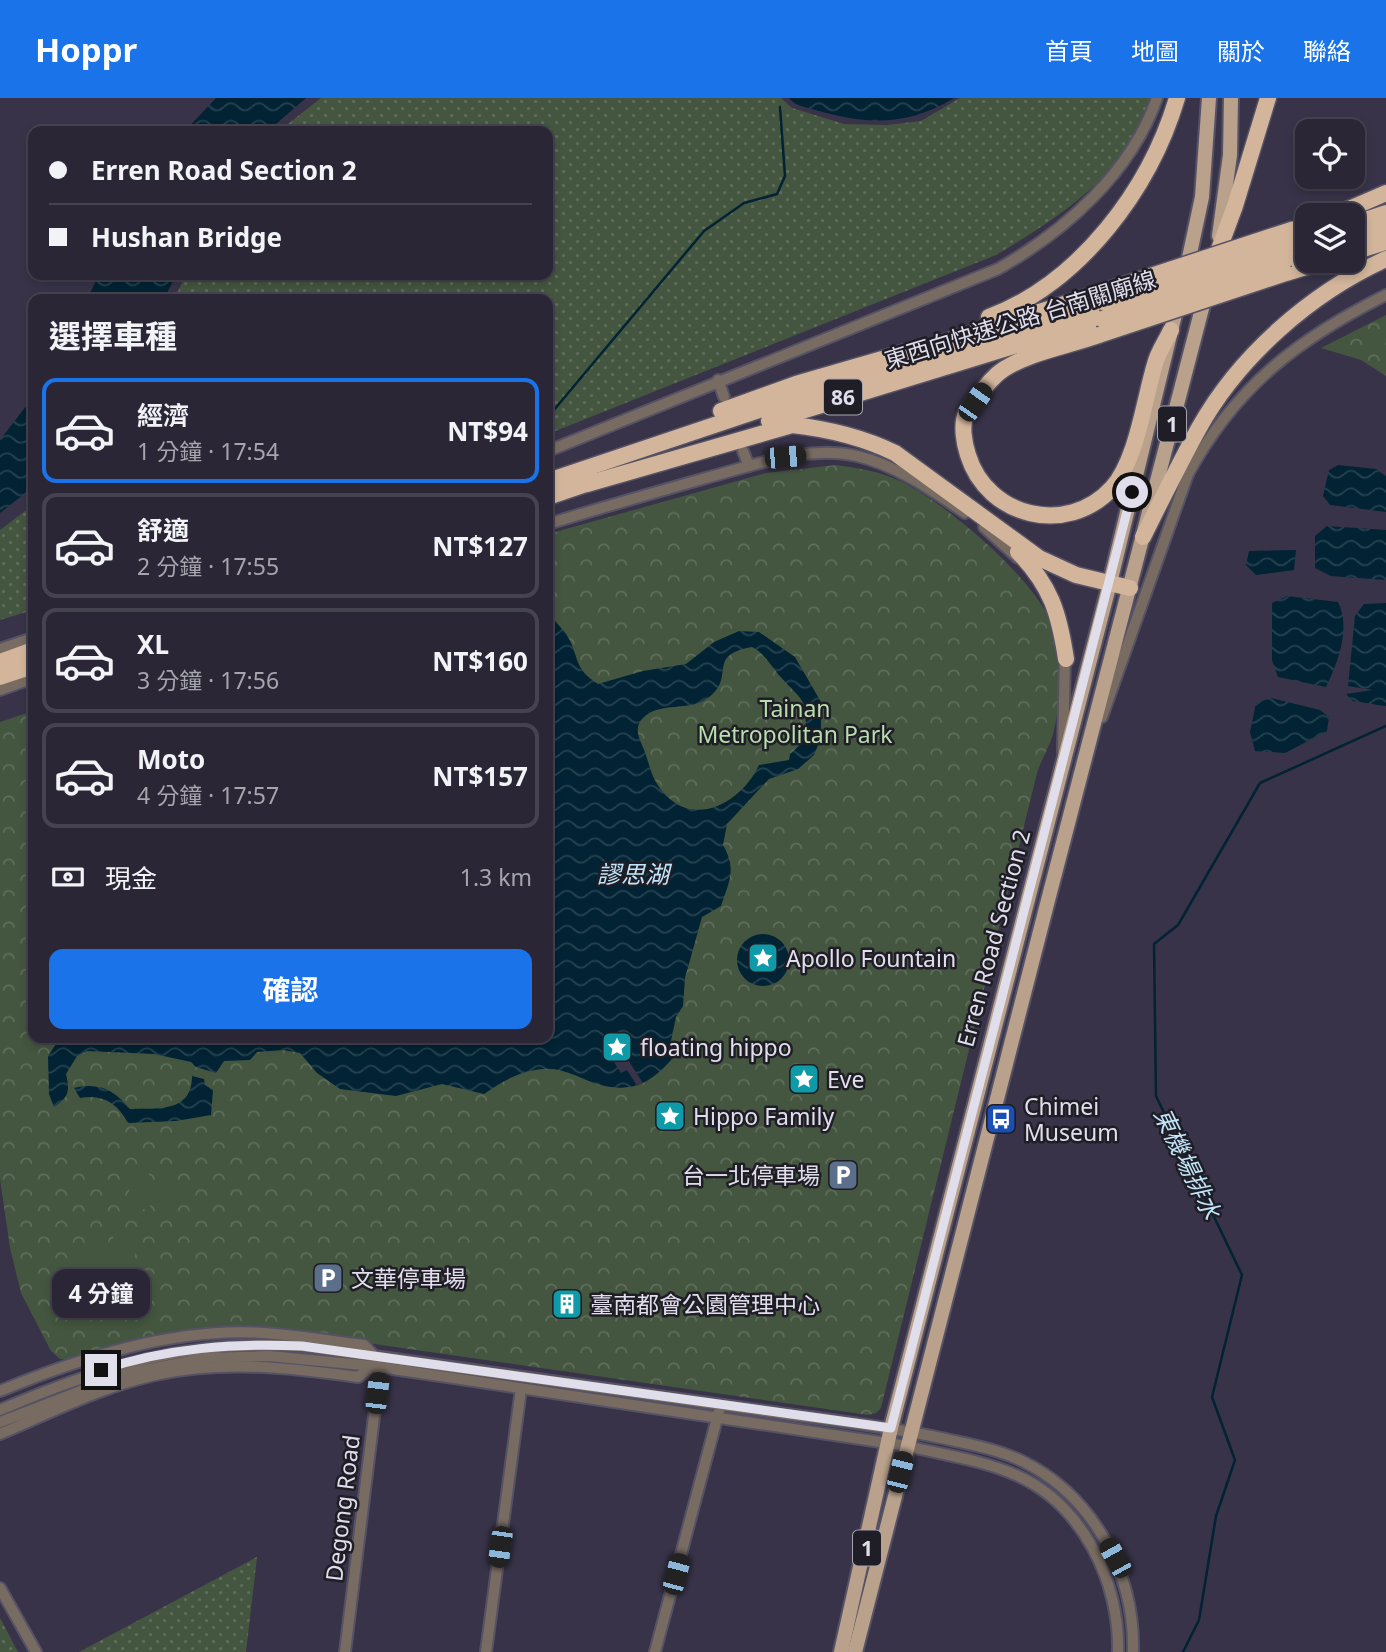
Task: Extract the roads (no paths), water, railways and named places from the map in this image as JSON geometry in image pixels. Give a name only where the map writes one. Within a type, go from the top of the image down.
[{"type":"highway","points":[[910,351],[937,336],[1000,313],[1033,295],[1086,251],[1119,215],[1143,181],[1157,153],[1177,98]]},
{"type":"highway","points":[[1215,260],[1236,206],[1268,98]]},
{"type":"highway","points":[[1363,203],[1386,193]]},
{"type":"highway","points":[[1365,220],[1386,213]]},
{"type":"highway","points":[[1365,234],[1386,227]]},
{"type":"highway","points":[[1365,248],[1386,242]]},
{"type":"highway","points":[[668,440],[683,425],[796,384],[910,351],[1104,312],[1295,244]]},
{"type":"highway","name":"東西向快速公路 台南關廟線","points":[[553,495],[803,409],[1104,312],[1295,244]]},
{"type":"highway","points":[[1143,537],[1199,427],[1246,362],[1324,296],[1386,259]]},
{"type":"highway","points":[[1104,312],[1004,369],[990,381],[966,414],[963,431],[971,467],[979,482],[1003,505],[1020,512],[1053,516],[1085,508],[1110,490],[1127,464],[1156,360],[1171,330]]},
{"type":"highway","name":"東西向快速公路 台南關廟線","points":[[553,479],[668,440],[1104,312]]},
{"type":"highway","points":[[587,484],[792,425],[819,428],[869,440],[895,453],[930,476],[994,527],[1056,566],[1130,588]]},
{"type":"highway","points":[[994,527],[1035,569],[1046,586],[1060,615],[1066,659]]},
{"type":"highway","points":[[0,662],[28,652]]},
{"type":"highway","points":[[0,677],[28,668]]},
{"type":"main road","name":"Erren Road Section 2","points":[[841,1652],[889,1436],[1002,990],[1063,770],[1194,237],[1204,185],[1209,98]]},
{"type":"main road","name":"1","points":[[1215,260],[1230,155],[1231,98]]},
{"type":"main road","name":"Erren Road Section 2","points":[[855,1652],[1054,869],[1215,260]]},
{"type":"street","points":[[553,449],[998,269],[1030,251],[1107,183],[1136,143],[1157,98]]},
{"type":"street","points":[[1054,869],[1062,860],[1104,709],[1145,591],[1188,474],[1206,441],[1261,375],[1332,322],[1386,295]]},
{"type":"street","points":[[718,380],[724,397]]},
{"type":"street","points":[[743,451],[749,467]]},
{"type":"street","points":[[553,523],[785,457],[846,455],[884,466],[935,493],[1003,542],[1027,567],[1050,609],[1066,659],[1063,770]]},
{"type":"street","points":[[0,649],[28,640]]},
{"type":"street","points":[[0,690],[28,680]]},
{"type":"street","points":[[0,1391],[51,1370],[182,1337],[262,1332],[364,1345],[376,1364]]},
{"type":"street","points":[[0,1410],[80,1377],[166,1353],[236,1345],[302,1346],[336,1357],[522,1389],[719,1411]]},
{"type":"street","points":[[0,1422],[94,1384],[168,1364],[236,1356],[336,1357]]},
{"type":"street","points":[[0,1434],[98,1393],[159,1374],[202,1368],[258,1366],[358,1377],[376,1364],[889,1436],[911,1432],[992,1449],[1024,1462],[1056,1483],[1082,1507],[1101,1534],[1125,1583],[1132,1620],[1133,1652]]},
{"type":"street","name":"Degong Road","points":[[345,1652],[376,1364]]},
{"type":"street","points":[[486,1652],[522,1389]]},
{"type":"street","points":[[655,1652],[719,1411]]},
{"type":"street","points":[[889,1436],[907,1446],[990,1465],[1020,1477],[1067,1513],[1091,1545],[1108,1581],[1116,1609],[1118,1652]]},
{"type":"street","points":[[0,1588],[36,1652]]},
{"type":"water","points":[[216,98],[306,98],[274,126],[190,126]]},
{"type":"water","points":[[789,98],[954,98],[914,116],[875,120],[856,119],[816,110],[795,104]]},
{"type":"water","points":[[96,280],[174,280],[166,294],[90,294]]},
{"type":"water","points":[[28,404],[28,491],[0,513],[0,440]]},
{"type":"water","points":[[1338,465],[1376,469],[1386,476],[1386,512],[1330,505],[1323,496],[1329,470]]},
{"type":"water","points":[[1327,526],[1386,530],[1386,580],[1331,576],[1315,568],[1315,536]]},
{"type":"water","points":[[1296,550],[1294,570],[1256,575],[1246,565],[1249,551]]},
{"type":"water","points":[[1287,596],[1338,602],[1342,612],[1343,634],[1335,667],[1326,687],[1278,677],[1272,660],[1272,603]]},
{"type":"water","points":[[1386,603],[1386,706],[1353,701],[1346,694],[1373,690],[1348,686],[1355,616],[1364,604]]},
{"type":"water","name":"謬思湖","points":[[553,618],[566,634],[580,667],[598,684],[643,671],[686,664],[714,642],[739,631],[759,632],[795,657],[821,702],[821,738],[814,755],[798,769],[769,779],[727,824],[723,845],[730,862],[729,882],[721,906],[702,917],[685,978],[683,1006],[676,1017],[670,1046],[676,1054],[652,1078],[624,1088],[594,1083],[559,1070],[543,1069],[512,1077],[484,1094],[442,1084],[396,1096],[340,1089],[317,1073],[300,1053],[283,1050],[257,1052],[250,1060],[224,1061],[216,1073],[196,1067],[191,1062],[154,1054],[87,1051],[77,1056],[66,1074],[68,1085],[63,1100],[54,1107],[49,1094],[48,1056],[57,1043],[553,1043]],"holes":[[[752,647],[799,696],[805,707],[805,740],[790,754],[789,760],[759,765],[741,790],[729,800],[702,810],[688,809],[675,803],[662,791],[654,777],[638,735],[640,722],[657,710],[692,705],[708,698],[720,682],[729,655]]]},
{"type":"water","points":[[1271,698],[1320,710],[1329,717],[1327,731],[1285,753],[1255,751],[1250,732],[1256,703]]},
{"type":"water","name":"Apollo Fountain","points":[[763,934],[773,936],[781,942],[787,950],[787,970],[781,978],[773,984],[763,986],[753,984],[745,978],[739,970],[737,960],[739,950],[745,942],[753,936]]},
{"type":"water","points":[[192,1076],[204,1079],[205,1085],[213,1090],[211,1115],[176,1121],[128,1123],[114,1105],[96,1097],[80,1098],[74,1088],[91,1086],[106,1089],[130,1109],[162,1108],[186,1097]]},
{"type":"waterway","points":[[553,411],[704,231],[744,203],[777,194],[785,176],[780,107]]},
{"type":"waterway","name":"東機場排水","points":[[1183,1652],[1199,1620],[1216,1516],[1235,1460],[1212,1397],[1242,1275],[1156,1096],[1154,944],[1178,925],[1260,783],[1386,726]]},
{"type":"place","name":"Apollo Fountain","points":[[763,958]]},
{"type":"place","name":"floating hippo","points":[[617,1047]]},
{"type":"place","name":"Eve","points":[[804,1079]]},
{"type":"place","name":"Hippo Family","points":[[670,1116]]},
{"type":"place","name":"Chimei Museum","points":[[1001,1119]]},
{"type":"place","name":"台一北停車場","points":[[843,1175]]},
{"type":"place","name":"文華停車場","points":[[328,1278]]},
{"type":"place","name":"臺南都會公園管理中心","points":[[567,1304]]},
{"type":"park label","name":"Tainan Metropolitan Park","points":[[795,721]]}]
